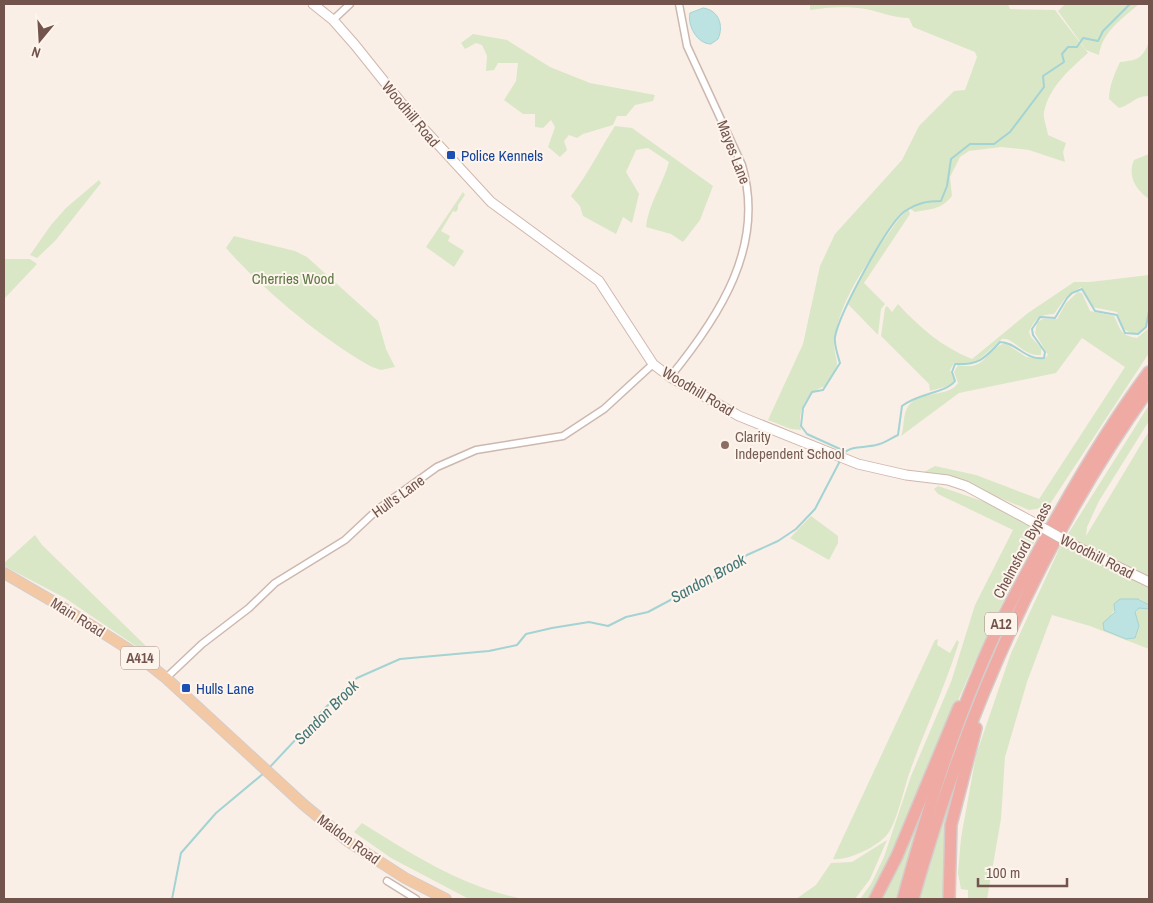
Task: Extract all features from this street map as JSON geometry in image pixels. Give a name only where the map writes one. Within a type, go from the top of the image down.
[{"type":"highway","name":"Chelmsford Bypass","points":[[904,899],[926,818],[978,673],[1024,578],[1069,494],[1149,372]]},
{"type":"highway","name":"Chelmsford Bypass","points":[[913,899],[956,760],[993,669],[1038,572],[1066,520],[1149,389]]},
{"type":"highway","name":"A12","points":[[949,899],[951,825],[993,669]]},
{"type":"highway","name":"A12","points":[[875,899],[897,856],[954,716],[978,673]]},
{"type":"main road","name":"Main Road","points":[[4,573],[133,652],[166,678],[261,765]]},
{"type":"main road","name":"Maldon Road","points":[[261,765],[304,805],[349,842],[405,878],[446,899]]},
{"type":"street","name":"Woodhill Road","points":[[313,4],[333,20],[428,136],[491,202],[599,281],[653,364],[670,377],[739,416],[866,466],[906,475],[948,480],[966,486],[989,496],[1075,546],[1149,582]]},
{"type":"street","points":[[333,20],[350,4]]},
{"type":"street","name":"Mayes Lane","points":[[670,377],[719,311],[740,257],[750,219],[748,184],[742,165],[687,46],[679,4]]},
{"type":"street","name":"Hull's Lane","points":[[166,678],[202,644],[249,608],[275,583],[345,540],[377,510],[437,467],[476,450],[555,438],[575,430],[604,409],[653,364]]},
{"type":"street","name":"Maldon Road","points":[[387,881],[416,899]]},
{"type":"green space","points":[[804,4],[1008,4],[1010,9],[1055,10],[1088,53],[1067,72],[1055,87],[1050,94],[1044,112],[1048,135],[1066,143],[1063,152],[1065,162],[1029,150],[1001,147],[969,151],[960,157],[950,177],[952,196],[948,201],[930,209],[915,212],[909,208],[897,218],[861,273],[842,310],[834,345],[837,366],[825,386],[813,393],[804,403],[800,416],[801,430],[791,429],[768,420],[803,344],[820,266],[835,234],[902,160],[919,126],[954,91],[965,90],[977,57],[975,52],[913,27],[909,18],[852,7],[810,10],[810,5]]},
{"type":"green space","points":[[1065,4],[1139,4],[1108,33],[1099,55],[1086,50],[1058,11]]},
{"type":"green space","points":[[473,34],[507,40],[550,67],[590,83],[655,95],[653,101],[635,105],[626,116],[617,116],[613,125],[583,134],[577,138],[569,135],[564,141],[567,150],[560,157],[548,147],[555,127],[551,120],[543,128],[535,127],[535,114],[523,114],[504,100],[516,81],[518,63],[498,63],[494,70],[486,71],[487,56],[482,45],[476,43],[465,49],[461,43]]},
{"type":"green space","points":[[1149,42],[1149,96],[1141,97],[1119,108],[1109,99],[1114,75],[1120,62],[1139,58]]},
{"type":"green space","points":[[615,126],[632,128],[713,186],[700,220],[683,242],[671,234],[646,227],[647,219],[669,162],[648,148],[636,150],[626,172],[639,194],[632,223],[623,217],[616,234],[583,216],[580,206],[571,196]]},
{"type":"green space","points":[[1149,154],[1149,199],[1134,182],[1132,166],[1134,160]]},
{"type":"green space","points":[[99,180],[101,183],[55,241],[37,258],[30,255],[51,225],[66,208]]},
{"type":"green space","points":[[463,192],[465,195],[458,205],[458,209],[456,212],[453,211],[441,231],[450,236],[448,241],[464,251],[454,267],[426,247]]},
{"type":"green space","points":[[908,209],[910,214],[864,283],[885,304],[881,309],[878,335],[847,303],[876,252]]},
{"type":"green space","name":"Cherries Wood","points":[[234,236],[295,251],[307,257],[378,321],[386,349],[395,367],[381,370],[372,367],[334,343],[294,313],[257,280],[226,248]]},
{"type":"green space","points":[[4,259],[30,259],[37,264],[4,299]]},
{"type":"green space","points":[[1149,275],[1149,319],[1147,325],[1138,333],[1132,334],[1124,329],[1117,312],[1092,307],[1081,287],[1066,297],[1054,314],[1042,316],[1033,323],[1029,332],[1041,348],[1041,355],[1029,353],[1010,341],[1002,339],[975,363],[954,363],[950,370],[954,380],[952,385],[930,391],[929,384],[881,336],[885,308],[887,306],[892,312],[898,304],[932,336],[951,349],[972,359],[1028,313],[1074,282]]},
{"type":"green space","points":[[1078,292],[1082,293],[1090,311],[1114,316],[1121,331],[1127,335],[1137,338],[1149,328],[1149,353],[1048,507],[1029,510],[962,482],[922,473],[935,466],[976,475],[1039,499],[1125,367],[1082,338],[1056,373],[959,393],[901,436],[904,416],[909,405],[914,400],[954,388],[958,383],[954,372],[958,365],[968,366],[980,363],[998,346],[1005,343],[1026,357],[1044,359],[1048,355],[1035,333],[1037,322],[1043,319],[1057,319],[1066,303]]},
{"type":"green space","points":[[1149,405],[1149,421],[1099,501],[1087,527],[1086,536],[1149,431],[1149,605],[1140,599],[1120,599],[1104,630],[1126,639],[1135,638],[1139,626],[1135,613],[1139,608],[1149,609],[1149,649],[1090,626],[1052,615],[1027,682],[1005,757],[1001,819],[987,899],[968,899],[968,890],[961,889],[958,873],[961,838],[976,755],[1011,653],[1061,545]]},
{"type":"green space","points":[[938,486],[985,502],[1040,532],[994,621],[893,851],[871,896],[868,899],[860,899],[871,884],[884,857],[911,776],[951,682],[975,605],[1013,530],[938,494],[934,489]]},
{"type":"green space","points":[[811,516],[838,536],[838,543],[829,560],[790,538]]},
{"type":"green space","points":[[35,535],[42,545],[147,647],[155,659],[65,598],[4,566],[4,563]]},
{"type":"green space","points":[[938,639],[937,645],[950,653],[957,640],[959,642],[909,774],[892,827],[885,837],[872,847],[856,855],[833,859],[935,640]]},
{"type":"green space","points":[[933,775],[898,899],[878,899]]},
{"type":"green space","points":[[952,787],[956,788],[945,839],[945,899],[918,899]]},
{"type":"green space","points":[[362,823],[439,869],[480,887],[523,899],[469,899],[391,858],[354,832]]},
{"type":"green space","points":[[887,840],[870,879],[855,899],[796,899],[816,885],[831,863],[852,862]]},
{"type":"water","points":[[703,8],[713,12],[719,19],[720,34],[718,39],[711,44],[701,41],[697,37],[690,23],[690,13]]},
{"type":"water","points":[[1120,599],[1138,599],[1149,605],[1149,609],[1139,608],[1135,612],[1139,626],[1135,638],[1126,639],[1104,630],[1103,623],[1115,612],[1114,604]]},
{"type":"waterway","points":[[843,453],[840,449],[807,434],[801,426],[803,408],[812,392],[823,390],[840,363],[835,340],[838,326],[854,290],[887,233],[897,219],[909,208],[931,201],[941,201],[947,186],[951,159],[970,144],[994,144],[1010,132],[1044,87],[1043,76],[1064,62],[1062,54],[1068,47],[1077,47],[1083,38],[1098,41],[1103,31],[1130,4]]},
{"type":"waterway","name":"Sandon Brook","points":[[842,455],[849,450],[879,444],[898,435],[902,406],[916,398],[951,385],[955,381],[952,372],[955,364],[981,360],[1000,342],[1011,345],[1032,357],[1044,358],[1045,352],[1033,335],[1032,329],[1040,317],[1055,318],[1072,293],[1082,289],[1095,311],[1117,315],[1125,333],[1138,334],[1146,327],[1149,311]]},
{"type":"waterway","name":"Sandon Brook","points":[[269,768],[326,707],[357,678],[400,659],[489,651],[517,645],[526,634],[589,622],[608,626],[626,617],[648,612],[723,572],[747,555],[778,541],[796,529],[815,509],[841,459]]},
{"type":"waterway","name":"Sandon Brook","points":[[172,899],[181,853],[216,813],[264,773]]},
{"type":"place","name":"Police Kennels","points":[[451,155]]},
{"type":"place","name":"Clarity Independent School","points":[[725,445]]},
{"type":"place","name":"Hulls Lane","points":[[186,688]]}]
